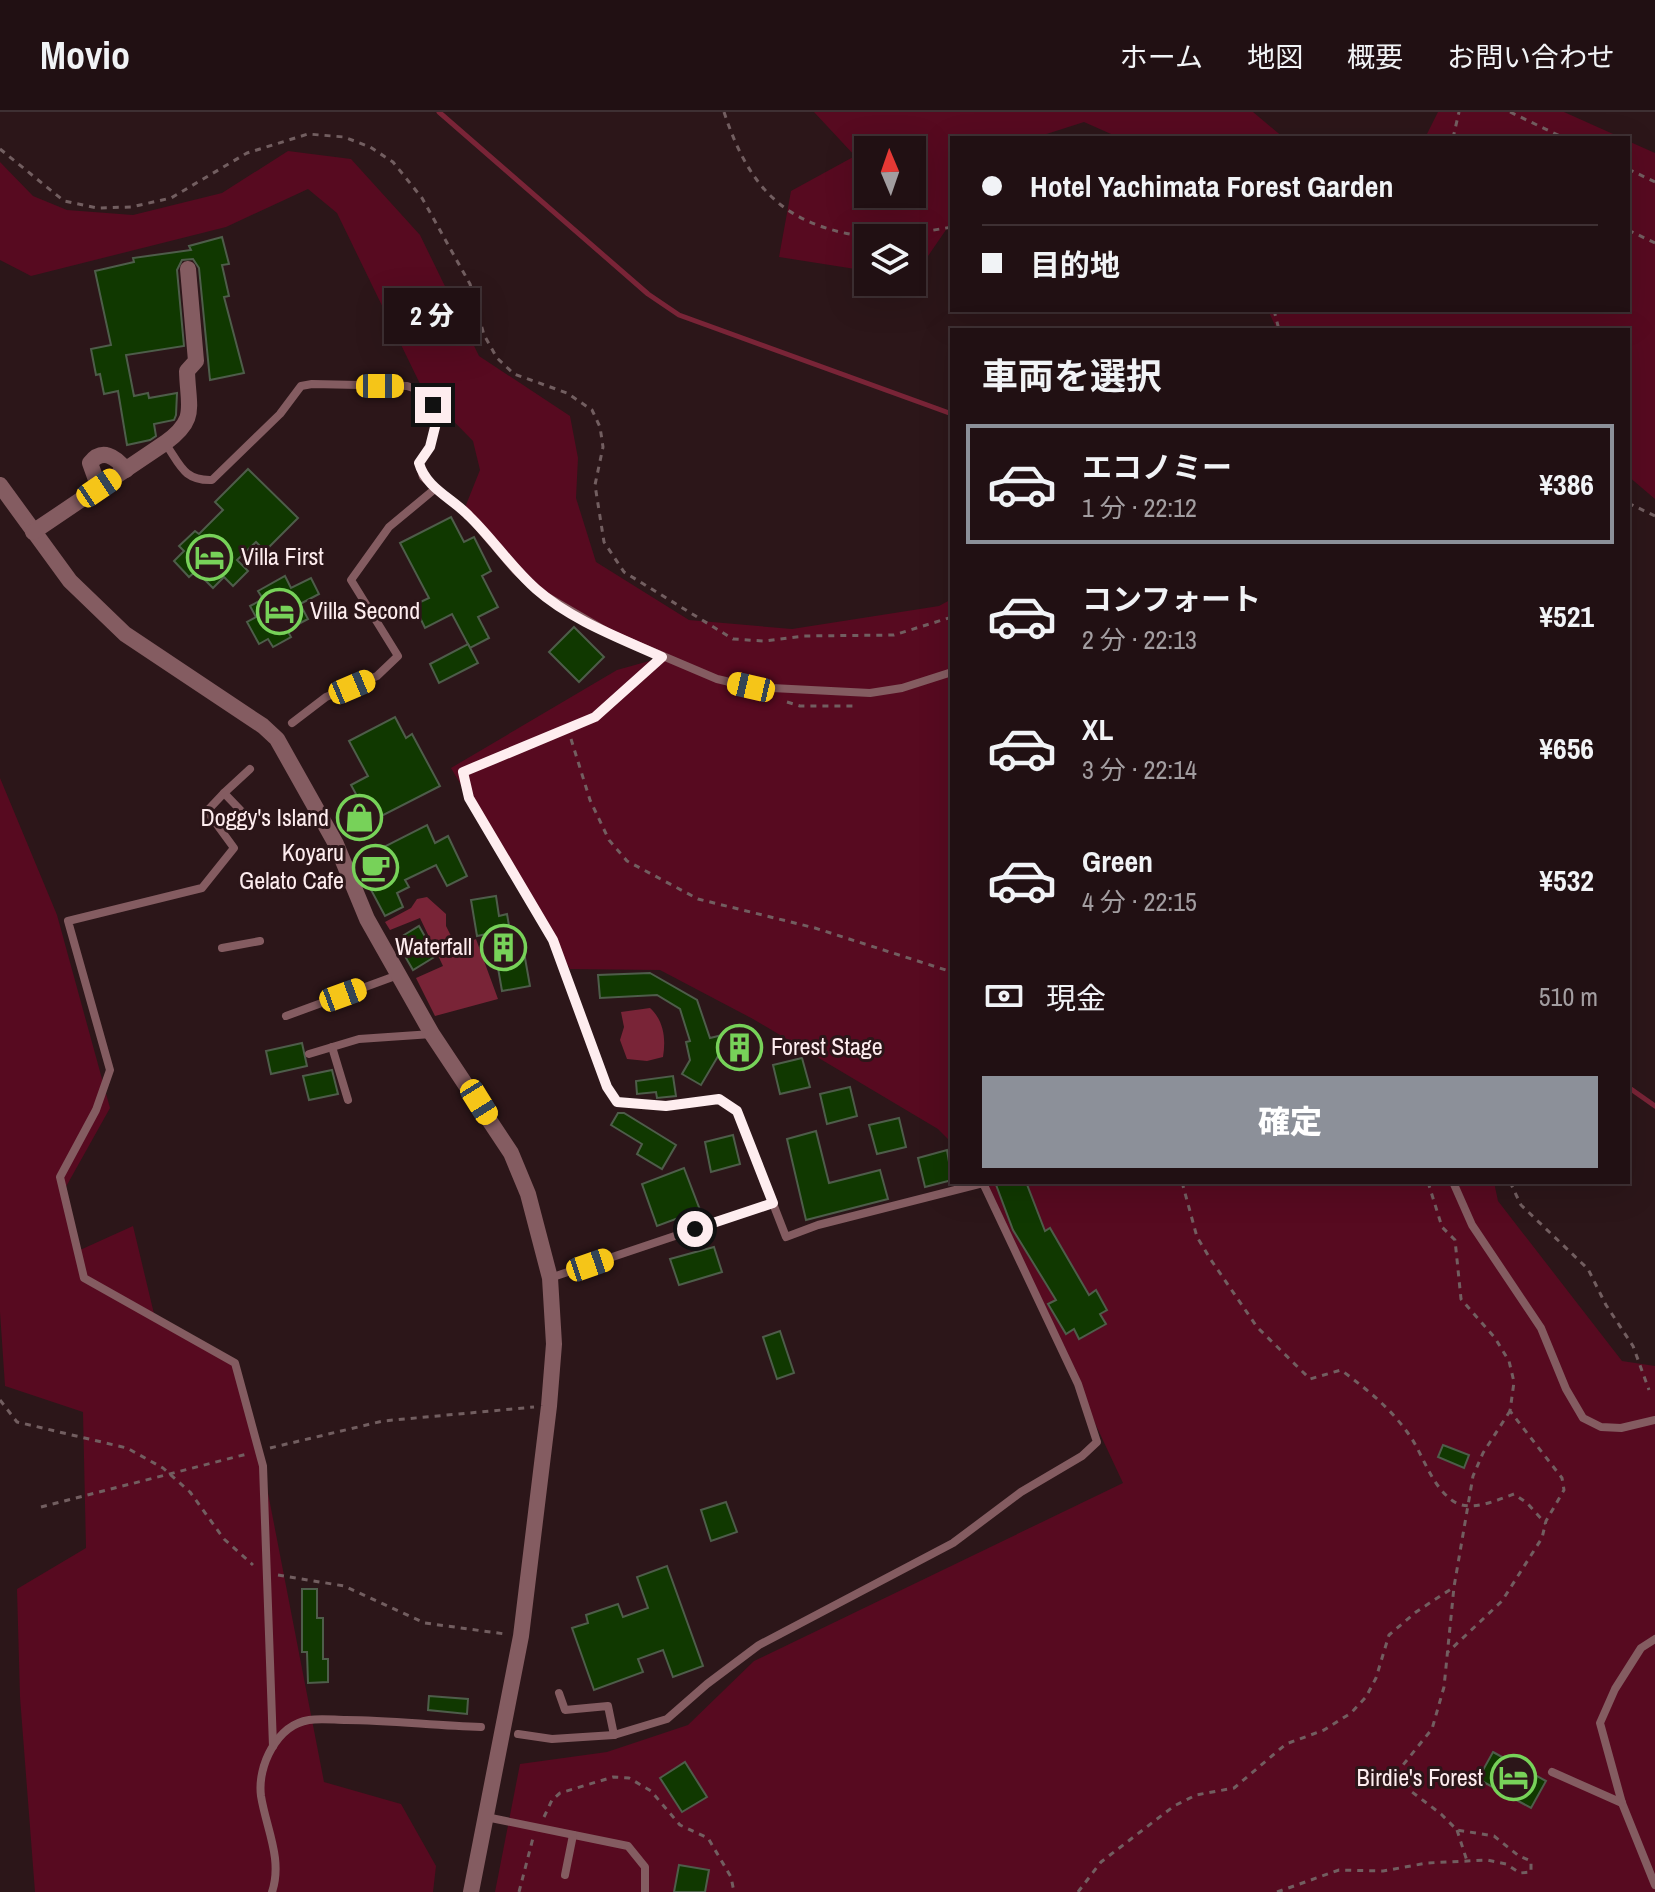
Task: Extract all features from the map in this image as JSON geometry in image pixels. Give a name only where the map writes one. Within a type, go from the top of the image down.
[{"type":"street","points":[[33,532],[184,429],[188,422],[187,371],[196,361],[188,269]]},
{"type":"street","points":[[99,488],[90,470],[90,463],[95,457],[107,454],[115,457],[126,470]]},
{"type":"street","points":[[0,485],[70,581],[125,634],[263,726],[277,739],[336,844],[367,919],[432,1034],[511,1153],[528,1194],[550,1278],[554,1344],[549,1406],[521,1636],[471,1892]]},
{"type":"lane","points":[[165,443],[185,473],[196,481],[212,480],[280,414],[301,386],[407,386],[422,391],[438,415],[430,447],[419,463],[423,477],[469,516],[515,570],[539,592],[579,617],[662,657],[717,679],[751,687],[870,693],[902,688],[950,673]]},
{"type":"lane","points":[[292,723],[326,697],[377,676],[398,656],[351,580],[389,527],[436,488]]},
{"type":"lane","points":[[662,657],[595,717],[463,772],[469,798],[553,940],[607,1087],[617,1102],[666,1106],[719,1099],[737,1111],[786,1237],[818,1225],[979,1184]]},
{"type":"lane","points":[[250,769],[207,811],[234,848],[202,888],[68,921],[110,1070],[96,1110],[60,1177],[84,1278],[235,1363],[263,1466],[273,1746]]},
{"type":"lane","points":[[224,793],[248,818]]},
{"type":"lane","points":[[222,948],[260,941]]},
{"type":"lane","points":[[286,1016],[399,975]]},
{"type":"lane","points":[[309,1054],[359,1039],[432,1034]]},
{"type":"lane","points":[[332,1047],[348,1100]]},
{"type":"lane","points":[[518,1734],[552,1739],[614,1735],[667,1719],[759,1645],[953,1543],[1021,1492],[1082,1456],[1097,1442],[1078,1384],[983,1184]]},
{"type":"lane","points":[[1454,1184],[1472,1225],[1541,1328],[1566,1389],[1583,1418],[1601,1427],[1621,1428],[1655,1420]]},
{"type":"lane","points":[[550,1278],[773,1203]]},
{"type":"lane","points":[[1655,1639],[1641,1648],[1615,1689],[1600,1723],[1622,1803],[1655,1885]]},
{"type":"lane","points":[[559,1693],[565,1710],[608,1706],[614,1735]]},
{"type":"lane","points":[[272,1892],[273,1840],[261,1796],[261,1772],[273,1746],[289,1729],[308,1720],[381,1720],[481,1727]]},
{"type":"lane","points":[[1552,1772],[1622,1803]]},
{"type":"lane","points":[[486,1817],[628,1846],[645,1867],[645,1892]]},
{"type":"lane","points":[[565,1875],[573,1835]]},
{"type":"path","points":[[724,112],[734,143],[758,183],[788,213],[854,235]]},
{"type":"path","points":[[1453,136],[1459,112]]},
{"type":"path","points":[[1510,112],[1560,136]]},
{"type":"path","points":[[0,149],[64,201],[97,208],[131,207],[171,198],[247,153],[308,134],[344,137],[370,147],[393,162],[422,198],[470,284],[484,335],[497,358],[514,374],[567,393],[592,410],[600,427],[603,447],[595,485],[598,514],[604,542],[624,572],[733,639],[764,641],[804,636],[894,635],[950,618]]},
{"type":"path","points":[[1630,170],[1655,182]]},
{"type":"path","points":[[926,231],[950,227]]},
{"type":"path","points":[[1630,231],[1655,243]]},
{"type":"path","points":[[1630,504],[1655,516]]},
{"type":"path","points":[[568,728],[590,800],[609,840],[627,861],[698,899],[815,928],[950,971]]},
{"type":"path","points":[[1183,1184],[1197,1237],[1257,1327],[1310,1379],[1341,1370],[1372,1392],[1388,1406],[1412,1439],[1436,1482],[1454,1502],[1466,1506],[1514,1494],[1546,1524]]},
{"type":"path","points":[[1429,1184],[1442,1227],[1455,1240],[1461,1299],[1495,1338],[1509,1361],[1514,1382],[1510,1411],[1476,1467],[1466,1506],[1444,1687],[1432,1729],[1403,1765],[1403,1776],[1412,1792],[1457,1830],[1468,1862]]},
{"type":"path","points":[[1511,1184],[1521,1205],[1588,1269],[1606,1305],[1633,1346],[1649,1390]]},
{"type":"path","points":[[266,1449],[383,1421],[549,1406]]},
{"type":"path","points":[[1448,1652],[1502,1601],[1542,1538],[1564,1490],[1562,1478],[1510,1411]]},
{"type":"path","points":[[41,1507],[251,1453]]},
{"type":"path","points":[[1078,1892],[1101,1862],[1174,1806],[1196,1795],[1234,1788],[1286,1744],[1324,1730],[1351,1713],[1366,1697],[1376,1678],[1389,1635],[1416,1612],[1454,1587]]},
{"type":"path","points":[[519,1892],[529,1843],[540,1828],[552,1800],[560,1793],[613,1777],[629,1778],[651,1791],[680,1825],[708,1838],[731,1877],[734,1892]]},
{"type":"path","points":[[1277,1892],[1306,1884],[1330,1871],[1383,1871],[1427,1863],[1487,1860],[1506,1864],[1520,1873],[1531,1872],[1531,1861],[1519,1856],[1494,1836],[1457,1830]]},
{"type":"shaded area","points":[[814,112],[1253,112],[1282,136],[1116,136],[1084,122],[1040,136],[950,136],[950,224],[926,259],[926,224],[854,224],[854,269],[779,257],[791,191],[854,157],[854,208],[926,208],[926,136],[854,136],[854,155]]},
{"type":"shaded area","points":[[1438,112],[1564,112],[1618,136],[1426,136]]},
{"type":"shaded area","points":[[1630,142],[1655,153],[1655,499],[1630,478],[1630,328],[1276,328],[1269,312],[1630,312]]},
{"type":"shaded area","points":[[288,151],[351,159],[420,235],[479,356],[570,416],[578,458],[576,498],[596,562],[689,620],[792,629],[939,606],[950,600],[950,1141],[938,1129],[753,1019],[660,970],[570,969],[451,768],[617,670],[660,658],[529,586],[464,510],[480,470],[473,441],[423,390],[337,213],[308,189],[226,227],[31,276],[0,260],[0,162],[33,196],[67,210],[133,215],[222,193]]},
{"type":"shaded area","points":[[0,778],[57,915],[110,1108],[63,1192],[80,1250],[133,1226],[155,1318],[235,1363],[256,1431],[324,1782],[401,1804],[436,1866],[433,1892],[35,1892],[20,1697],[17,1589],[86,1548],[83,1412],[5,1386],[0,1312]]},
{"type":"shaded area","points":[[427,897],[446,914],[446,926],[455,944],[460,946],[476,939],[498,999],[435,1016],[416,978],[443,966],[420,918],[390,930],[385,922],[411,908],[417,899]]},
{"type":"shaded area","points":[[650,1008],[663,1031],[663,1057],[647,1061],[627,1059],[620,1040],[624,1027],[621,1012]]},
{"type":"shaded area","points":[[983,1184],[1494,1184],[1498,1201],[1622,1361],[1655,1366],[1655,1892],[495,1892],[520,1764],[607,1752],[688,1725],[754,1661],[1123,1483]]},
{"type":"building","points":[[222,237],[229,264],[222,265],[229,296],[224,297],[244,373],[210,380],[199,268],[193,259],[182,260],[177,270],[184,346],[126,355],[134,396],[148,393],[149,398],[177,393],[176,415],[174,420],[154,424],[156,436],[150,440],[127,445],[118,391],[104,394],[100,374],[96,375],[91,349],[111,345],[95,271],[134,262],[133,258],[191,250],[189,246]]},
{"type":"building","points":[[248,469],[298,518],[265,551],[256,542],[237,560],[248,571],[233,586],[224,577],[213,588],[196,571],[189,577],[174,561],[184,551],[179,546],[195,531],[199,534],[223,510],[215,502]]},
{"type":"building","points":[[451,517],[464,542],[474,537],[491,571],[482,576],[498,607],[478,617],[489,638],[470,648],[452,614],[425,628],[414,605],[429,598],[400,543]]},
{"type":"building","name":"Villa Second","points":[[285,576],[291,588],[311,578],[319,594],[300,604],[308,619],[287,630],[291,637],[273,647],[268,639],[259,644],[247,622],[256,617],[250,606],[263,599],[258,591]]},
{"type":"building","points":[[574,627],[604,657],[579,682],[549,652]]},
{"type":"building","points":[[468,644],[478,663],[439,683],[430,664]]},
{"type":"building","points":[[395,717],[406,738],[412,734],[440,786],[356,829],[347,813],[362,805],[351,785],[368,776],[349,741]]},
{"type":"building","points":[[427,825],[435,843],[448,836],[467,876],[447,886],[436,865],[405,880],[409,887],[397,893],[403,907],[385,916],[362,873],[362,858]]},
{"type":"building","name":"Waterfall","points":[[496,896],[499,916],[507,914],[515,960],[525,958],[530,986],[502,991],[492,933],[477,936],[471,900]]},
{"type":"building","points":[[419,926],[436,956],[413,970],[406,958],[415,953],[404,935]]},
{"type":"building","points":[[650,973],[697,1000],[710,1038],[751,1028],[758,1057],[729,1065],[724,1046],[701,1085],[682,1074],[690,1060],[686,1042],[690,1041],[680,1009],[657,995],[600,998],[598,975]]},
{"type":"building","points":[[302,1043],[307,1066],[271,1074],[266,1051]]},
{"type":"building","name":"Forest Stage","points":[[802,1058],[810,1087],[780,1094],[773,1065]]},
{"type":"building","points":[[332,1070],[338,1094],[309,1100],[303,1076]]},
{"type":"building","points":[[673,1076],[676,1096],[657,1098],[656,1092],[637,1094],[636,1081]]},
{"type":"building","points":[[850,1087],[857,1116],[827,1124],[820,1094]]},
{"type":"building","points":[[618,1113],[624,1113],[676,1145],[662,1169],[637,1154],[642,1144],[611,1125]]},
{"type":"building","points":[[899,1118],[906,1147],[877,1154],[869,1125]]},
{"type":"building","points":[[816,1131],[829,1183],[880,1170],[888,1199],[806,1220],[787,1139]]},
{"type":"building","points":[[733,1135],[740,1164],[711,1172],[705,1142]]},
{"type":"building","points":[[947,1150],[950,1181],[925,1187],[918,1158]]},
{"type":"building","points":[[684,1168],[700,1210],[657,1226],[642,1184]]},
{"type":"building","points":[[996,1184],[1027,1184],[1045,1231],[1050,1228],[1089,1295],[1096,1290],[1107,1310],[1100,1314],[1106,1324],[1079,1339],[1074,1329],[1066,1334],[1048,1304],[1056,1300],[1013,1230]]},
{"type":"building","points":[[714,1247],[722,1272],[679,1285],[670,1259]]},
{"type":"building","points":[[780,1331],[794,1373],[777,1379],[763,1337]]},
{"type":"building","points":[[1443,1445],[1469,1455],[1464,1468],[1438,1457]]},
{"type":"building","points":[[726,1502],[737,1532],[711,1541],[701,1510]]},
{"type":"building","points":[[667,1566],[703,1666],[673,1677],[663,1650],[638,1659],[643,1672],[594,1690],[572,1628],[588,1623],[586,1615],[618,1604],[623,1617],[648,1608],[637,1577]]},
{"type":"building","points":[[302,1589],[317,1589],[317,1618],[323,1618],[323,1659],[328,1659],[328,1682],[308,1683],[307,1652],[302,1652]]},
{"type":"building","points":[[429,1696],[468,1699],[467,1714],[428,1710]]},
{"type":"building","points":[[1493,1752],[1546,1781],[1531,1808],[1478,1779]]},
{"type":"building","points":[[685,1762],[707,1797],[682,1812],[660,1778]]},
{"type":"building","points":[[679,1865],[709,1870],[705,1892],[674,1892]]},
{"type":"waterway","points":[[439,112],[648,294],[679,315],[950,413]]},
{"type":"waterway","points":[[1630,1088],[1655,1106]]},
{"type":"place","name":"Villa First","points":[[210,557]]},
{"type":"place","name":"Villa Second","points":[[279,611]]},
{"type":"place","name":"Doggy's Island","points":[[360,818]]},
{"type":"place","name":"Koyaru Gelato Cafe","points":[[375,867]]},
{"type":"place","name":"Waterfall","points":[[503,947]]},
{"type":"place","name":"Forest Stage","points":[[740,1047]]},
{"type":"place","name":"Birdie's Forest","points":[[1514,1778]]},
{"type":"route","points":[[433,405],[438,415],[430,447],[419,463],[423,477],[469,516],[515,570],[539,592],[611,634],[662,657],[595,717],[463,772],[469,798],[553,940],[607,1087],[617,1102],[666,1106],[719,1099],[737,1111],[773,1203],[695,1229]]}]
